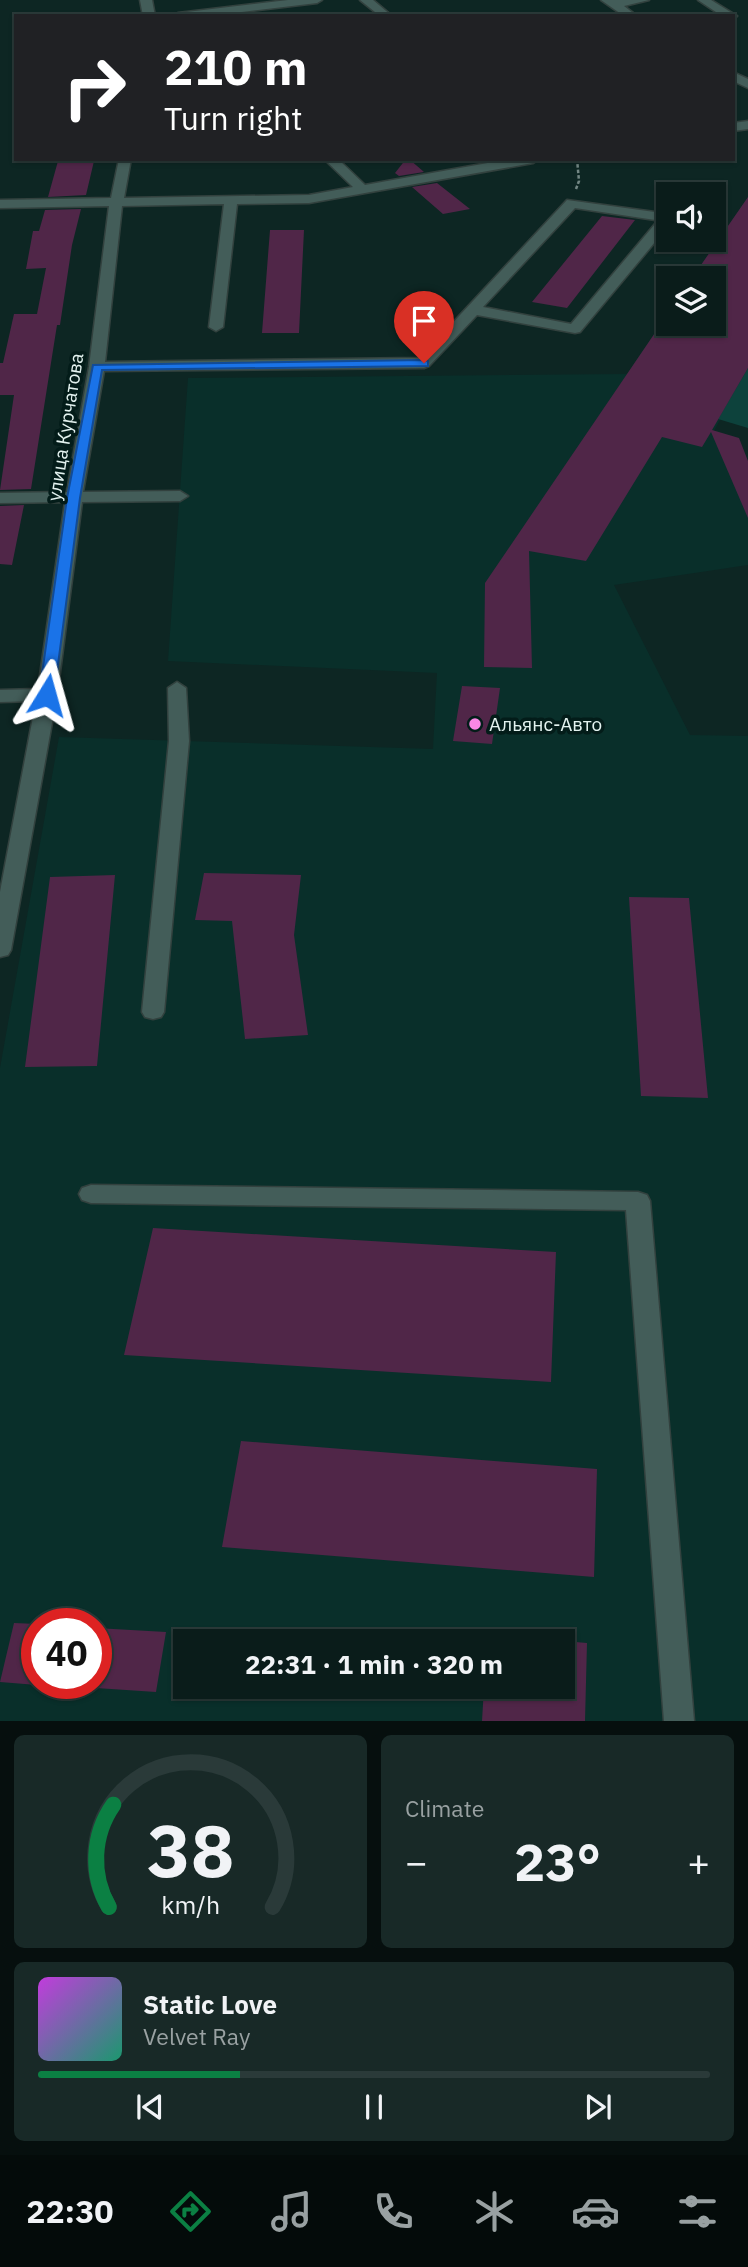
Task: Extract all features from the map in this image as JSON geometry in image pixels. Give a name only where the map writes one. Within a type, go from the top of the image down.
[{"type":"street","points":[[195,14],[317,0]]},
{"type":"street","points":[[366,0],[384,14]]},
{"type":"street","points":[[610,2],[643,0]]},
{"type":"street","points":[[703,0],[728,14]]},
{"type":"street","points":[[610,2],[629,14]]},
{"type":"street","name":"улица Курчатова","points":[[0,950],[47,695],[74,498],[97,367],[116,204],[125,161]]},
{"type":"street","points":[[332,161],[362,190]]},
{"type":"street","points":[[0,204],[309,199],[522,161]]},
{"type":"street","points":[[216,327],[231,201]]},
{"type":"street","points":[[97,367],[424,363],[572,203],[661,222],[575,329],[474,310]]},
{"type":"street","points":[[0,499],[180,496]]},
{"type":"street","points":[[153,1012],[179,741],[177,688]]},
{"type":"street","points":[[0,696],[47,695]]},
{"type":"street","points":[[91,1194],[638,1201],[679,1721]]},
{"type":"path","points":[[572,203],[579,181],[576,161]]},
{"type":"shaded area","points":[[748,197],[748,368],[714,431],[748,461],[748,565],[614,585],[690,735],[748,736],[748,1721],[0,1721],[0,1068],[59,737],[433,749],[437,673],[168,661],[188,378],[627,374],[656,331],[656,336],[726,336],[726,266],[700,266],[710,252],[726,252],[726,229]]},
{"type":"shaded area","points":[[748,368],[748,428],[718,419]]},
{"type":"building","points":[[58,161],[94,161],[86,195],[48,197]]},
{"type":"building","points":[[404,161],[411,161],[424,172],[399,176],[395,173]]},
{"type":"building","points":[[437,183],[470,209],[443,214],[412,187]]},
{"type":"building","points":[[748,197],[748,368],[712,430],[739,438],[748,461],[748,518],[711,432],[702,447],[662,437],[586,561],[529,551],[532,668],[484,667],[485,583],[656,331],[656,336],[726,336],[726,266],[700,266],[710,252],[726,252],[726,229]]},
{"type":"building","points":[[81,209],[72,245],[60,325],[57,325],[31,489],[0,490],[14,395],[0,395],[0,363],[3,363],[14,314],[37,314],[46,268],[26,269],[33,231],[39,231],[45,210]]},
{"type":"building","points":[[602,216],[635,220],[567,308],[532,302]]},
{"type":"building","points":[[270,230],[304,230],[299,333],[262,333]]},
{"type":"building","points":[[24,505],[12,565],[0,564],[0,506]]},
{"type":"building","name":"Альянс-Авто","points":[[462,686],[500,688],[492,744],[453,741]]},
{"type":"building","points":[[204,873],[301,875],[294,935],[308,1035],[245,1039],[232,921],[195,920]]},
{"type":"building","points":[[115,875],[97,1066],[25,1067],[50,877]]},
{"type":"building","points":[[629,897],[689,898],[708,1098],[641,1096]]},
{"type":"building","points":[[153,1228],[556,1252],[551,1382],[124,1355]]},
{"type":"building","points":[[241,1441],[597,1469],[594,1577],[222,1547]]},
{"type":"building","points":[[14,1623],[21,1623],[21,1684],[0,1682]]},
{"type":"building","points":[[112,1629],[166,1632],[156,1692],[112,1689]]},
{"type":"building","points":[[575,1642],[587,1643],[585,1721],[482,1721],[483,1699],[575,1699]]},
{"type":"place","name":"Альянс-Авто","points":[[475,724]]},
{"type":"route","points":[[47,695],[74,498],[97,367],[424,363]]}]
